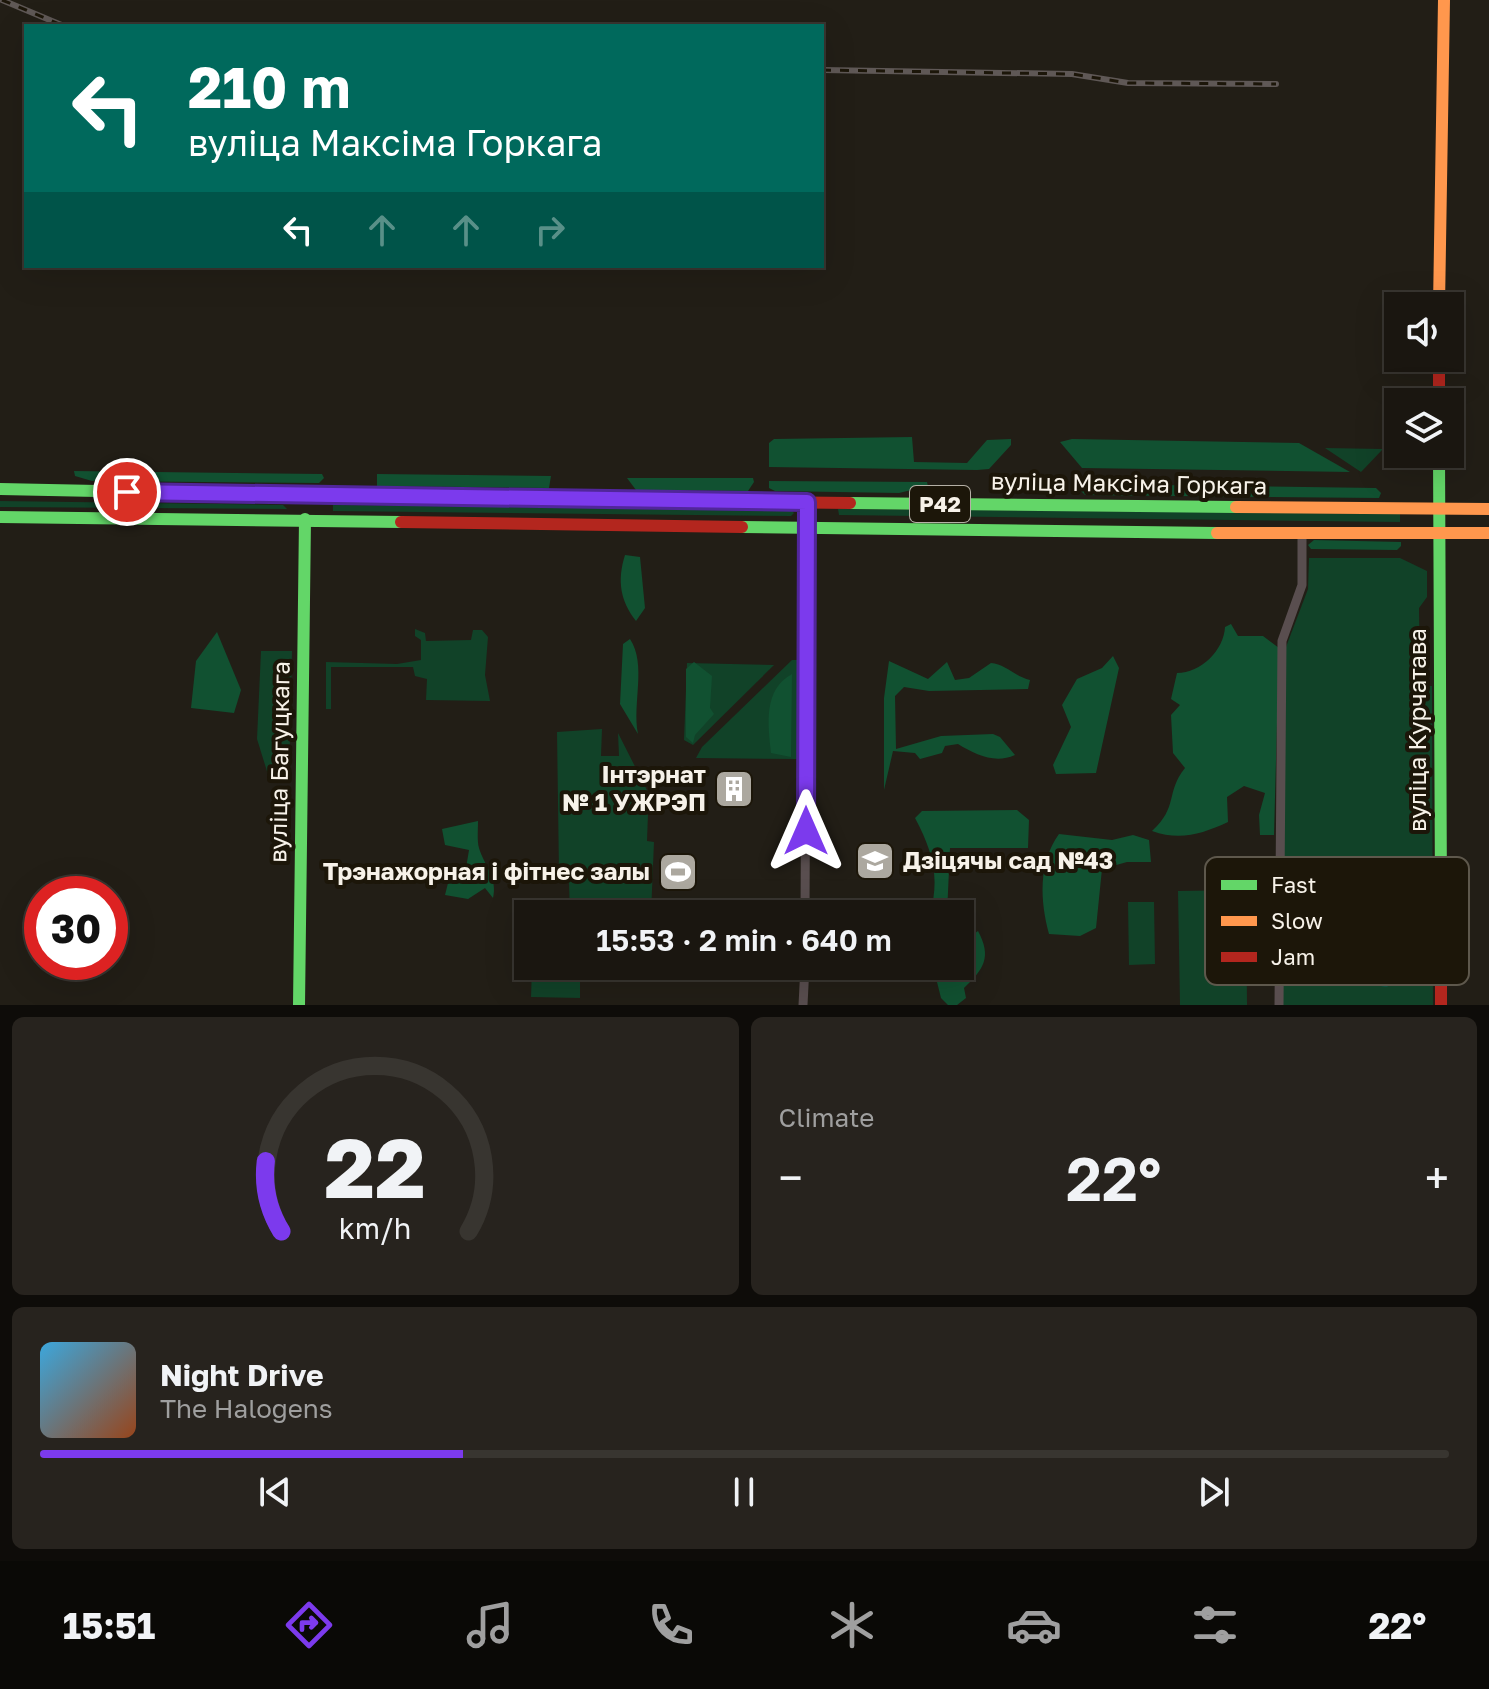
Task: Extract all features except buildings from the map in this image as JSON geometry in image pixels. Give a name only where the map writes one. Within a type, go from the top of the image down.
[{"type":"main road","points":[[1439,292],[1444,0]]},
{"type":"main road","name":"вуліца Курчатава","points":[[1439,468],[1440,857]]},
{"type":"main road","name":"вуліца Максіма Горкага","points":[[0,489],[305,496],[1489,509]]},
{"type":"main road","name":"вуліца Багуцкага","points":[[299,1005],[305,496]]},
{"type":"main road","name":"вуліца Максіма Горкага","points":[[0,517],[1302,534],[1489,533]]},
{"type":"main road","name":"вуліца Курчатава","points":[[1441,985],[1441,1005]]},
{"type":"street","points":[[805,900],[807,502]]},
{"type":"street","points":[[1280,857],[1282,641],[1302,585],[1302,534]]},
{"type":"street","points":[[803,1005],[804,980]]},
{"type":"street","points":[[1279,985],[1279,1005]]},
{"type":"green space","points":[[912,437],[914,462],[967,463],[987,440],[1011,439],[1011,445],[989,469],[769,467],[769,443],[774,439]]},
{"type":"green space","points":[[1072,439],[1299,443],[1350,472],[1082,468],[1060,442]]},
{"type":"green space","points":[[1325,448],[1383,449],[1361,472]]},
{"type":"green space","points":[[74,471],[322,474],[324,478],[319,483],[92,481],[75,476]]},
{"type":"green space","points":[[377,474],[551,476],[549,488],[377,486]]},
{"type":"green space","points":[[627,478],[753,478],[754,482],[748,491],[636,490]]},
{"type":"green space","points":[[769,481],[927,482],[928,486],[899,493],[775,491],[769,488]]},
{"type":"green space","points":[[1086,484],[1376,488],[1381,493],[1379,498],[1085,495],[1081,491]]},
{"type":"green space","points":[[0,501],[283,505],[287,509],[0,507]]},
{"type":"green space","points":[[333,505],[791,510],[794,513],[791,516],[333,511]]},
{"type":"green space","points":[[838,509],[1400,514],[1400,522],[839,515]]},
{"type":"green space","points":[[1314,540],[1401,542],[1401,546],[1397,550],[1311,549],[1308,545]]},
{"type":"green space","points":[[625,555],[640,557],[645,608],[636,621],[626,606],[622,590],[621,573]]},
{"type":"green space","points":[[1309,558],[1400,558],[1427,571],[1427,597],[1419,608],[1420,686],[1432,686],[1433,857],[1284,857],[1286,647],[1308,589]]},
{"type":"green space","points":[[1231,624],[1238,636],[1263,636],[1279,648],[1274,835],[1260,835],[1259,815],[1265,793],[1244,786],[1227,797],[1228,822],[1191,835],[1172,836],[1152,831],[1166,814],[1175,785],[1185,768],[1173,753],[1171,715],[1180,705],[1171,699],[1177,673],[1194,669],[1210,659],[1224,636],[1225,627]]},
{"type":"green space","points":[[415,629],[425,633],[426,641],[471,640],[473,630],[482,630],[488,637],[485,675],[490,701],[426,700],[427,679],[415,676],[413,667],[331,667],[331,709],[326,709],[326,662],[397,664],[421,660],[421,640],[415,636]]},
{"type":"green space","points":[[217,632],[241,690],[234,713],[191,708],[196,661]]},
{"type":"green space","points":[[630,639],[638,660],[638,734],[620,704],[623,644]]},
{"type":"green space","points":[[261,651],[292,651],[289,783],[270,781],[257,739]]},
{"type":"green space","points":[[1113,656],[1119,668],[1096,773],[1056,774],[1053,765],[1071,727],[1062,705],[1077,679],[1102,668]]},
{"type":"green space","points":[[792,660],[798,660],[797,759],[696,758],[702,747]]},
{"type":"green space","points":[[889,661],[928,679],[947,662],[955,680],[969,678],[991,663],[1030,680],[1028,689],[929,691],[904,687],[895,696],[896,749],[941,736],[993,734],[1000,737],[1015,755],[1000,759],[986,757],[958,744],[945,746],[942,753],[920,759],[915,753],[893,751],[884,790],[884,698]]},
{"type":"green space","points":[[694,662],[712,676],[710,708],[714,714],[695,735],[693,743],[686,737],[686,669]]},
{"type":"green space","points":[[687,663],[774,665],[693,745],[684,740]]},
{"type":"green space","points":[[792,674],[791,757],[771,753],[769,719],[776,689]]},
{"type":"green space","points":[[602,729],[601,756],[619,756],[618,733],[653,802],[653,813],[648,814],[647,841],[654,842],[652,900],[570,900],[569,883],[559,873],[557,732]]},
{"type":"green space","points":[[1017,810],[1029,820],[1028,848],[950,848],[948,900],[933,900],[933,865],[915,818],[922,811]]},
{"type":"green space","points":[[478,821],[478,845],[492,878],[493,898],[485,888],[468,899],[445,895],[449,879],[465,874],[469,850],[445,845],[442,829]]},
{"type":"green space","points":[[1059,834],[1112,840],[1133,835],[1149,840],[1151,862],[1127,862],[1102,869],[1096,928],[1080,936],[1049,934],[1046,921],[1044,870]]},
{"type":"green space","points":[[1178,891],[1205,891],[1205,985],[1247,985],[1247,1005],[1180,1005]]},
{"type":"green space","points":[[1128,902],[1154,902],[1155,964],[1129,965]]},
{"type":"green space","points":[[978,931],[985,955],[974,978],[974,934]]},
{"type":"green space","points":[[532,980],[580,980],[580,998],[531,997]]},
{"type":"green space","points":[[936,980],[972,980],[964,988],[966,998],[957,1005],[948,1005],[941,998]]},
{"type":"green space","points":[[1282,985],[1433,985],[1433,1005],[1282,1005]]},
{"type":"railway","points":[[2,0],[59,24]]},
{"type":"railway","points":[[824,70],[1072,74],[1128,83],[1276,84]]},
{"type":"traffic: fast","points":[[1439,468],[1441,857]]},
{"type":"traffic: fast","points":[[0,489],[493,499]]},
{"type":"traffic: fast","points":[[850,503],[1236,507]]},
{"type":"traffic: fast","points":[[0,517],[401,522]]},
{"type":"traffic: fast","points":[[299,1005],[305,519]]},
{"type":"traffic: fast","points":[[742,527],[1217,533]]},
{"type":"traffic: slow","points":[[1439,292],[1444,0]]},
{"type":"traffic: slow","points":[[1236,507],[1489,509]]},
{"type":"traffic: slow","points":[[1217,533],[1489,533]]},
{"type":"traffic: jam","points":[[1439,372],[1439,388]]},
{"type":"traffic: jam","points":[[493,499],[850,503]]},
{"type":"traffic: jam","points":[[401,522],[742,527]]},
{"type":"traffic: jam","points":[[1441,985],[1441,1005]]},
{"type":"place","name":"Інтэрнат № 1 УЖРЭП","points":[[734,789]]},
{"type":"place","name":"Дзіцячы сад №43","points":[[875,861]]},
{"type":"place","name":"Трэнажорная і фітнес залы","points":[[678,872]]},
{"type":"route","points":[[127,492],[807,502],[806,831]]}]
